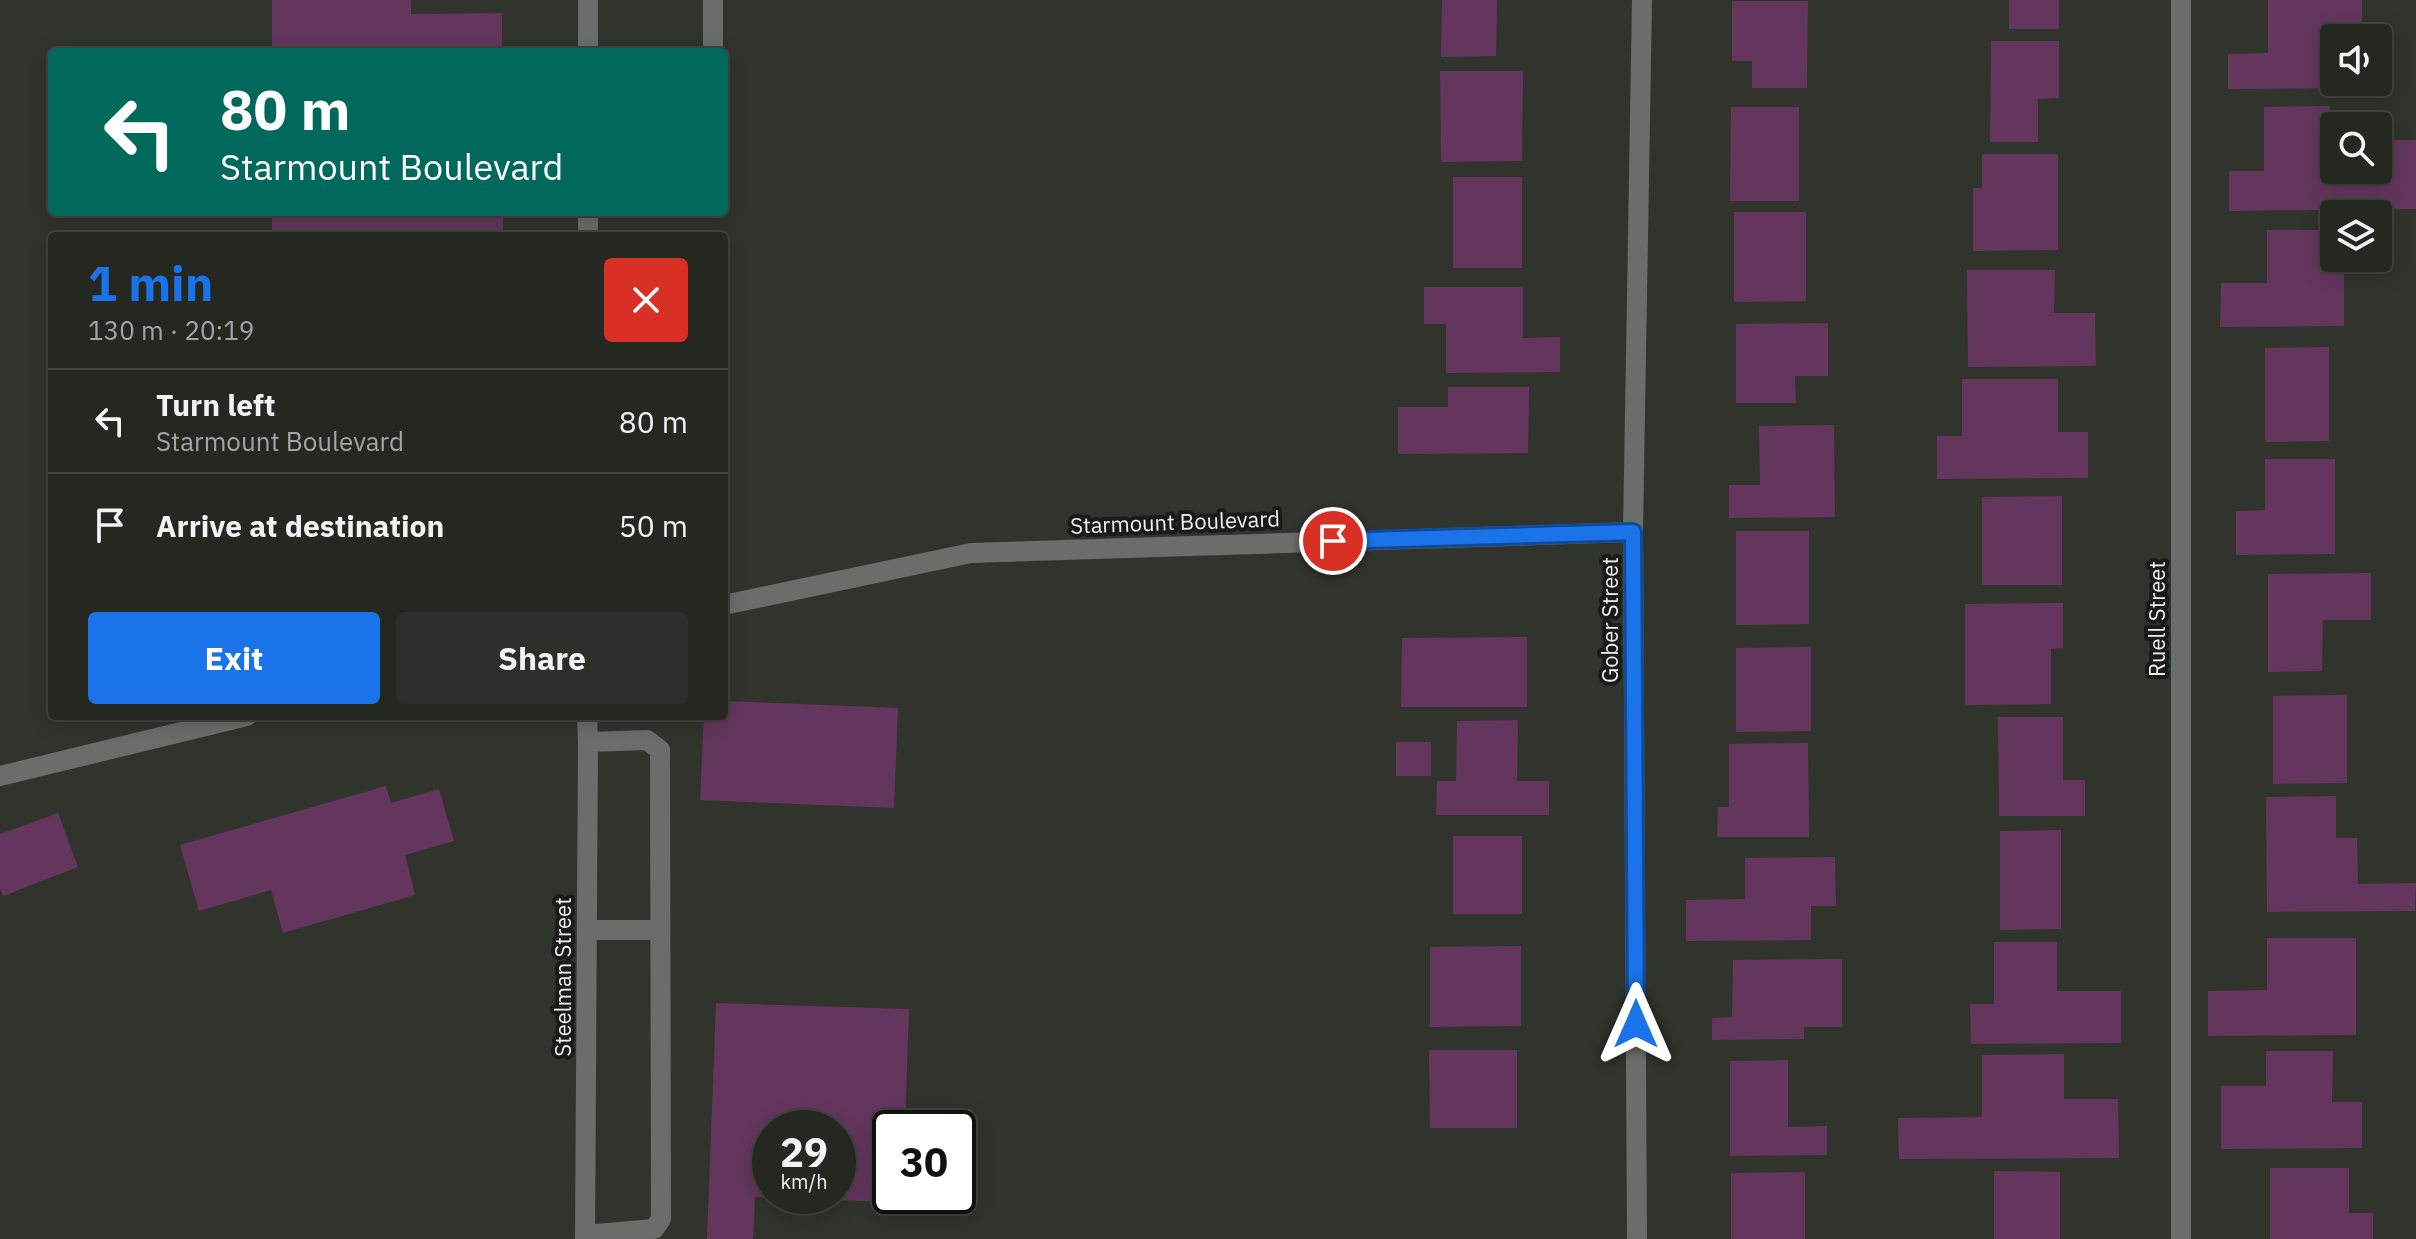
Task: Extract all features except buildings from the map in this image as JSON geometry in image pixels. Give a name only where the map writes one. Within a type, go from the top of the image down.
[{"type":"street","points":[[588,0],[588,48]]},
{"type":"street","points":[[713,0],[713,48]]},
{"type":"street","name":"Gober Street","points":[[1637,1239],[1633,532],[1642,0]]},
{"type":"street","name":"Ruell Street","points":[[2181,0],[2181,1239]]},
{"type":"street","name":"Starmount Boulevard","points":[[728,604],[971,553],[1633,532]]},
{"type":"street","points":[[0,776],[231,720]]},
{"type":"street","name":"Steelman Street","points":[[585,1237],[587,720]]},
{"type":"street","points":[[585,1237],[654,1229],[661,1219],[660,750],[647,740],[588,742]]},
{"type":"street","points":[[588,930],[660,930]]},
{"type":"route","points":[[1333,541],[1633,532],[1636,1024]]}]
